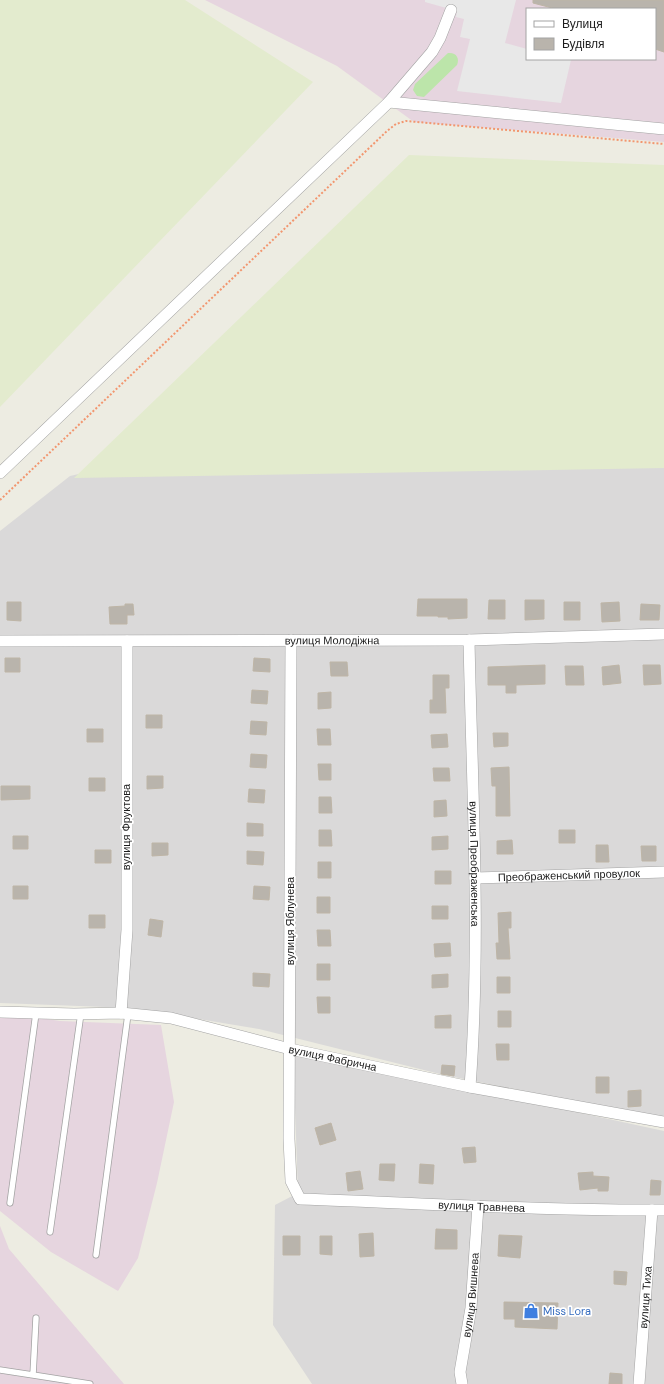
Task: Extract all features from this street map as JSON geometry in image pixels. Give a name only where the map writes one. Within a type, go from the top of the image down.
[{"type":"street","points":[[0,474],[389,102],[432,52],[440,38],[450,10]]},
{"type":"street","points":[[389,102],[664,129]]},
{"type":"street","name":"вулиця Молодіжна","points":[[0,641],[127,642],[469,640],[664,634]]},
{"type":"street","name":"вулиця Яблунева","points":[[291,640],[289,1139],[291,1181],[300,1200]]},
{"type":"street","name":"вулиця Преображенська","points":[[469,640],[475,878],[474,1028],[470,1087]]},
{"type":"street","name":"вулиця Фруктова","points":[[124,1013],[126,930],[127,642]]},
{"type":"street","name":"Преображенський провулок","points":[[475,878],[664,872]]},
{"type":"street","name":"вулиця Фабрична","points":[[0,1012],[81,1014],[124,1013],[171,1018],[290,1049],[470,1087],[664,1122]]},
{"type":"street","name":"вулиця Травнева","points":[[300,1200],[588,1210],[664,1210]]},
{"type":"street","name":"вулиця Вишнева","points":[[462,1384],[460,1372],[471,1308],[478,1206]]},
{"type":"street","name":"вулиця Тиха","points":[[639,1384],[652,1210]]},
{"type":"lane","points":[[10,1203],[36,1012]]},
{"type":"lane","points":[[96,1255],[124,1013]]},
{"type":"lane","points":[[50,1232],[81,1014]]},
{"type":"lane","points":[[33,1375],[36,1318]]},
{"type":"lane","points":[[0,1370],[90,1384]]},
{"type":"path","points":[[0,500],[370,147],[396,124],[406,121],[664,144]]},
{"type":"shaded area","points":[[205,0],[664,0],[664,142],[414,122],[337,66]]},
{"type":"shaded area","points":[[425,0],[516,0],[505,43],[526,49],[526,60],[571,60],[561,103],[457,91],[470,39],[460,37],[464,19],[456,17],[457,11],[425,2]]},
{"type":"shaded area","points":[[664,391],[664,1119],[444,1075],[259,1029],[132,1008],[0,1003],[0,531],[70,476],[336,415]]},
{"type":"shaded area","points":[[0,1012],[60,1021],[161,1025],[174,1102],[157,1183],[138,1258],[118,1291],[51,1252],[0,1211]]},
{"type":"shaded area","points":[[293,1051],[664,1131],[664,1384],[312,1384],[273,1325],[275,1205],[298,1193]]},
{"type":"shaded area","points":[[0,1226],[9,1249],[124,1384],[0,1384]]},
{"type":"green space","points":[[0,0],[185,0],[313,82],[0,407]]},
{"type":"green space","points":[[448,53],[453,53],[457,56],[457,65],[424,97],[417,96],[413,90],[415,84]]},
{"type":"green space","points":[[409,155],[664,165],[664,468],[74,478]]},
{"type":"building","points":[[533,0],[664,0],[664,52],[656,49],[656,8],[552,8],[533,3]]},
{"type":"building","points":[[418,599],[467,599],[467,618],[448,619],[448,617],[438,616],[417,616]]},
{"type":"building","points":[[489,600],[505,600],[505,619],[488,619]]},
{"type":"building","points":[[525,600],[544,600],[544,619],[525,620]]},
{"type":"building","points":[[7,602],[21,602],[21,621],[7,620]]},
{"type":"building","points":[[564,602],[580,602],[580,620],[564,620]]},
{"type":"building","points":[[619,602],[620,621],[602,622],[601,603]]},
{"type":"building","points":[[125,604],[133,604],[134,615],[127,615],[127,624],[110,624],[109,607],[125,606]]},
{"type":"building","points":[[641,604],[660,605],[659,620],[640,620]]},
{"type":"building","points":[[5,658],[20,658],[20,672],[5,672]]},
{"type":"building","points":[[254,658],[270,659],[270,672],[253,671]]},
{"type":"building","points":[[330,662],[347,662],[348,676],[331,676]]},
{"type":"building","points":[[545,665],[545,684],[516,685],[516,693],[506,693],[506,685],[488,685],[488,667]]},
{"type":"building","points":[[619,665],[621,683],[603,685],[602,667]]},
{"type":"building","points":[[643,665],[660,665],[661,684],[644,685]]},
{"type":"building","points":[[565,666],[583,666],[584,685],[566,685]]},
{"type":"building","points":[[433,675],[449,675],[449,688],[445,688],[446,713],[430,713],[430,700],[433,700]]},
{"type":"building","points":[[252,690],[268,691],[267,704],[251,703]]},
{"type":"building","points":[[331,692],[331,708],[318,709],[318,693]]},
{"type":"building","points":[[146,715],[162,715],[162,728],[146,728]]},
{"type":"building","points":[[251,721],[267,722],[266,735],[250,734]]},
{"type":"building","points":[[87,729],[103,729],[103,742],[87,742]]},
{"type":"building","points":[[317,729],[330,729],[331,745],[318,745]]},
{"type":"building","points":[[493,733],[508,733],[508,746],[494,747]]},
{"type":"building","points":[[447,734],[448,747],[432,748],[431,735]]},
{"type":"building","points":[[251,754],[267,755],[266,768],[250,767]]},
{"type":"building","points":[[318,764],[331,764],[331,780],[319,780]]},
{"type":"building","points":[[509,767],[510,816],[496,816],[496,786],[492,786],[491,768]]},
{"type":"building","points":[[433,768],[449,768],[450,781],[434,781]]},
{"type":"building","points":[[147,776],[163,776],[163,788],[147,789]]},
{"type":"building","points":[[89,778],[105,778],[105,791],[89,791]]},
{"type":"building","points":[[1,786],[30,786],[30,799],[1,800]]},
{"type":"building","points":[[249,789],[265,790],[264,803],[248,802]]},
{"type":"building","points":[[319,797],[331,797],[332,813],[319,813]]},
{"type":"building","points":[[446,800],[447,816],[434,817],[434,801]]},
{"type":"building","points":[[247,823],[263,824],[263,836],[247,836]]},
{"type":"building","points":[[319,830],[331,830],[332,846],[319,846]]},
{"type":"building","points":[[559,830],[575,830],[575,843],[559,843]]},
{"type":"building","points":[[13,836],[28,836],[28,849],[13,849]]},
{"type":"building","points":[[448,836],[448,849],[432,850],[432,837]]},
{"type":"building","points":[[512,840],[513,854],[497,854],[497,841]]},
{"type":"building","points":[[152,843],[168,843],[168,855],[152,856]]},
{"type":"building","points":[[596,845],[608,845],[609,862],[596,862]]},
{"type":"building","points":[[641,846],[656,846],[656,861],[642,861]]},
{"type":"building","points":[[95,850],[111,850],[111,863],[95,863]]},
{"type":"building","points":[[247,851],[264,852],[263,865],[247,864]]},
{"type":"building","points":[[318,862],[331,862],[331,878],[318,878]]},
{"type":"building","points":[[435,871],[451,871],[451,884],[435,884]]},
{"type":"building","points":[[13,886],[28,886],[28,899],[13,899]]},
{"type":"building","points":[[254,886],[270,887],[269,900],[253,899]]},
{"type":"building","points":[[317,897],[330,897],[330,913],[317,913]]},
{"type":"building","points":[[432,906],[448,906],[448,919],[432,919]]},
{"type":"building","points":[[511,912],[511,928],[508,928],[510,959],[497,959],[496,943],[499,943],[498,913]]},
{"type":"building","points":[[89,915],[105,915],[105,928],[89,928]]},
{"type":"building","points":[[150,919],[163,921],[161,937],[148,935]]},
{"type":"building","points":[[317,930],[330,930],[331,946],[318,946]]},
{"type":"building","points":[[450,943],[451,956],[435,957],[434,944]]},
{"type":"building","points":[[317,964],[330,964],[330,980],[317,980]]},
{"type":"building","points":[[253,973],[270,974],[269,987],[253,986]]},
{"type":"building","points":[[448,974],[448,987],[432,988],[432,975]]},
{"type":"building","points":[[497,977],[510,977],[510,993],[497,993]]},
{"type":"building","points":[[317,997],[330,997],[330,1013],[318,1013]]},
{"type":"building","points":[[498,1011],[511,1011],[511,1027],[498,1027]]},
{"type":"building","points":[[451,1015],[451,1028],[435,1028],[435,1016]]},
{"type":"building","points":[[496,1044],[509,1044],[509,1060],[497,1060]]},
{"type":"building","points":[[442,1065],[455,1066],[454,1076],[441,1074]]},
{"type":"building","points":[[596,1077],[609,1077],[609,1093],[596,1093]]},
{"type":"building","points":[[641,1090],[641,1106],[628,1107],[628,1091]]},
{"type":"building","points":[[331,1123],[336,1140],[320,1145],[315,1128]]},
{"type":"building","points":[[475,1147],[476,1162],[464,1163],[462,1148]]},
{"type":"building","points":[[380,1164],[395,1164],[394,1181],[379,1180]]},
{"type":"building","points":[[420,1164],[434,1165],[433,1184],[419,1183]]},
{"type":"building","points":[[360,1171],[363,1189],[348,1191],[346,1173]]},
{"type":"building","points":[[593,1172],[593,1176],[609,1177],[608,1191],[598,1191],[598,1188],[580,1190],[578,1173]]},
{"type":"building","points":[[651,1180],[661,1181],[660,1195],[650,1195]]},
{"type":"building","points":[[436,1229],[457,1230],[457,1249],[435,1249]]},
{"type":"building","points":[[373,1233],[374,1256],[360,1257],[359,1234]]},
{"type":"building","points":[[499,1235],[522,1236],[520,1258],[498,1256]]},
{"type":"building","points":[[283,1236],[300,1236],[300,1255],[283,1255]]},
{"type":"building","points":[[320,1236],[332,1236],[332,1255],[320,1254]]},
{"type":"building","points":[[614,1271],[627,1272],[626,1285],[614,1284]]},
{"type":"building","name":"Miss Lora","points":[[504,1302],[558,1303],[557,1329],[515,1327],[515,1319],[504,1319]]},
{"type":"building","points":[[610,1373],[622,1374],[622,1384],[609,1384]]},
{"type":"place","name":"Miss Lora","points":[[531,1311]]}]
